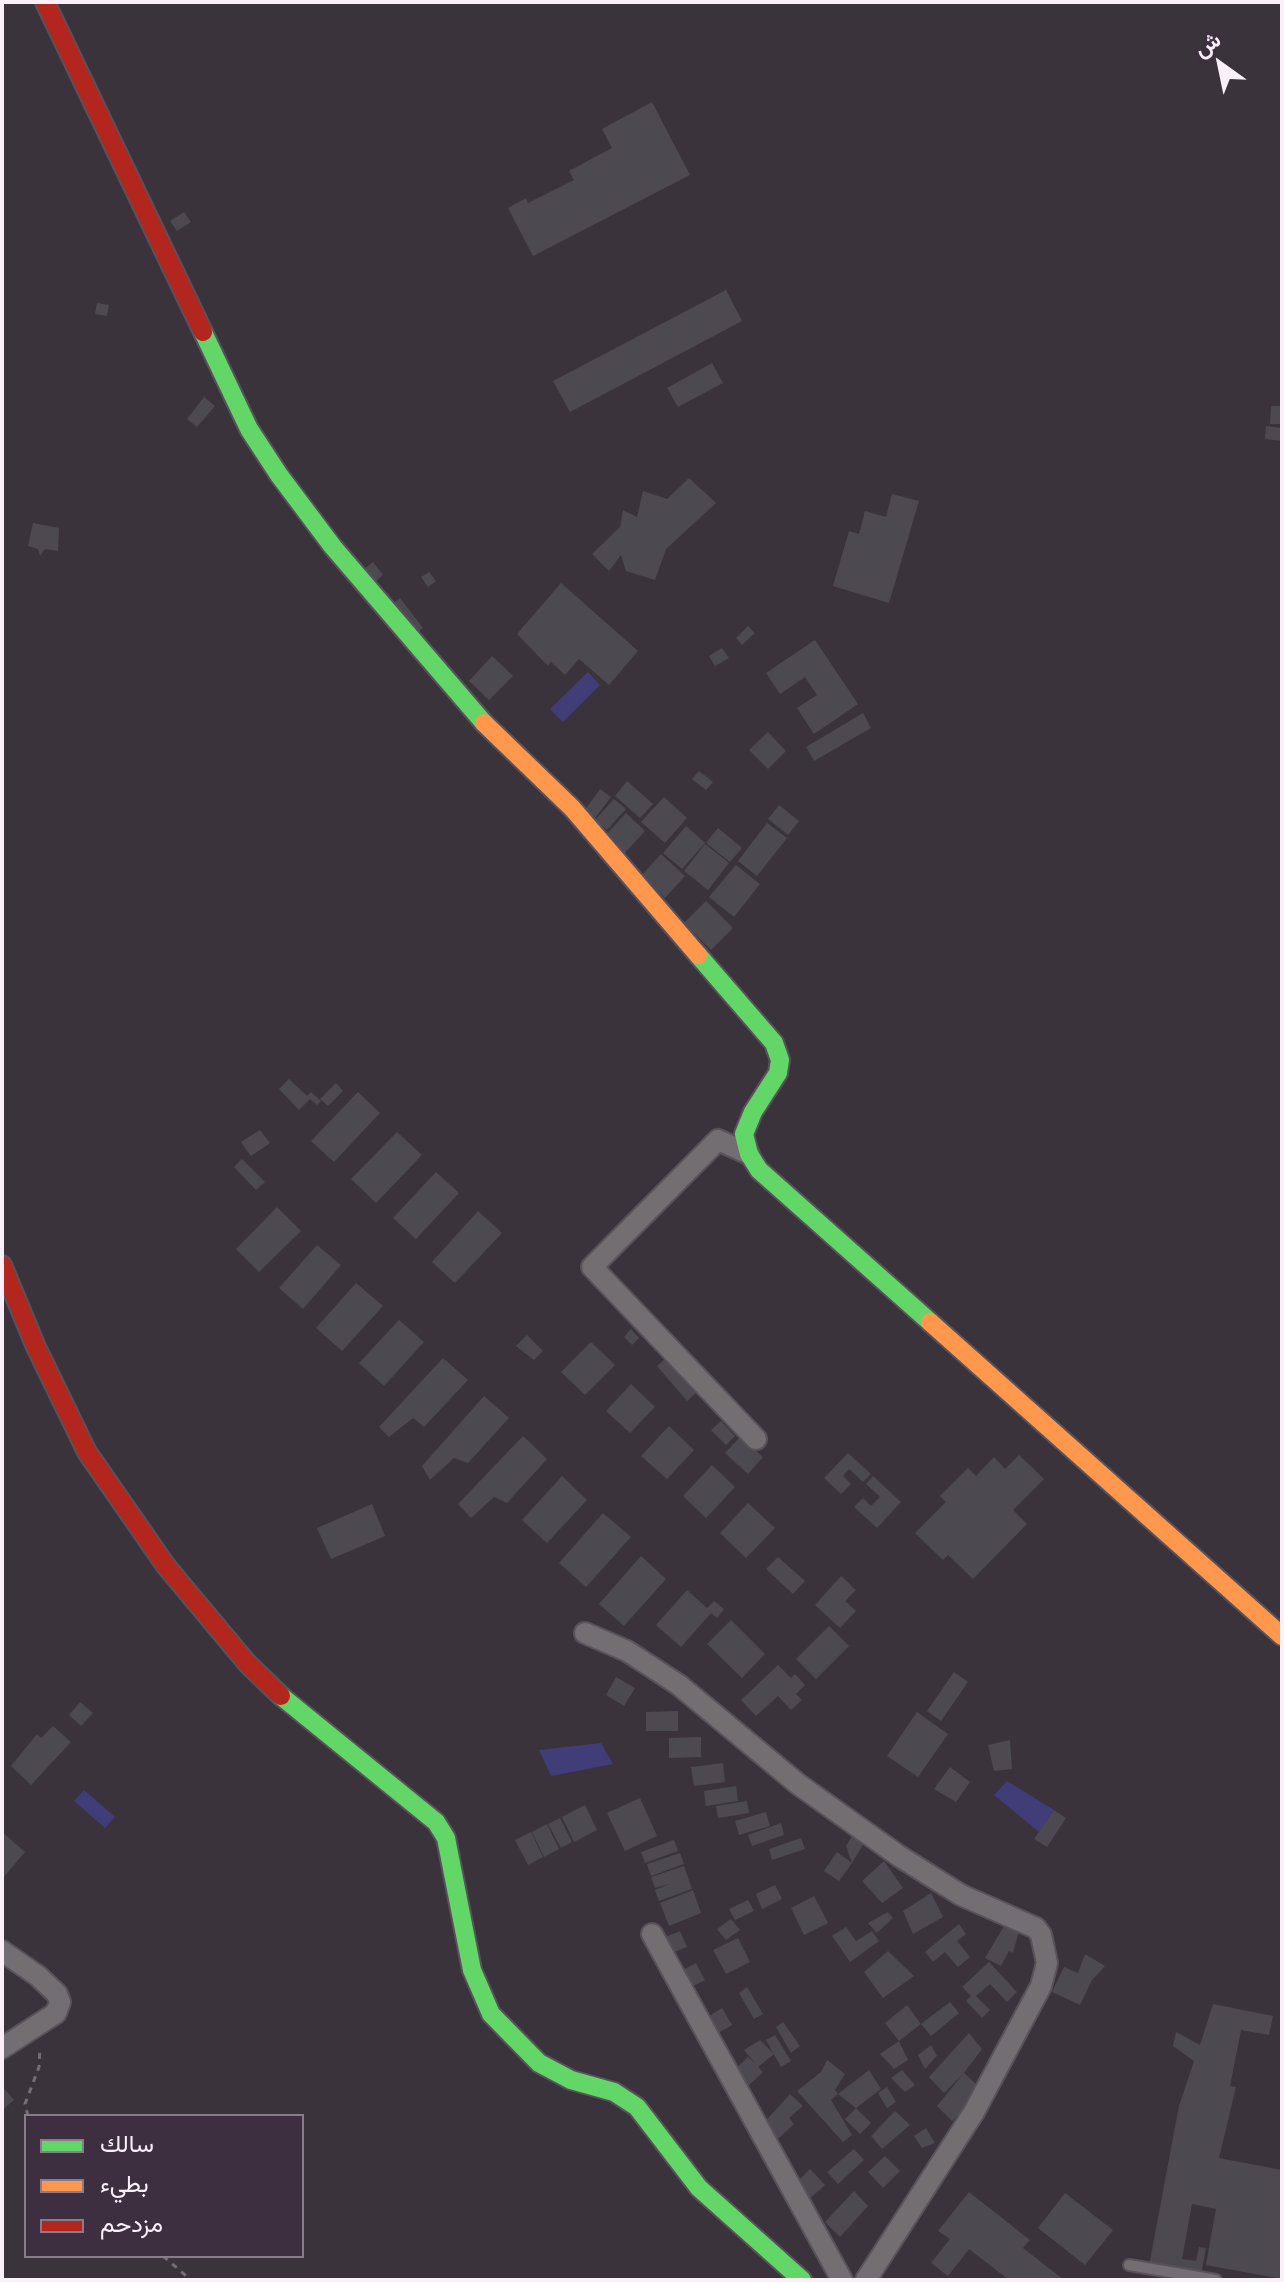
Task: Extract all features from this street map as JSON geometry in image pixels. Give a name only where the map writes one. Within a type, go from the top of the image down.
[{"type":"street","points":[[45,2],[249,429],[279,475],[333,547],[456,692],[501,743],[572,808],[774,1043],[780,1060],[778,1073],[753,1112],[744,1134],[749,1154],[759,1170],[1282,1636]]},
{"type":"street","points":[[749,1154],[718,1140],[592,1267],[756,1439]]},
{"type":"street","points":[[2,1265],[36,1347],[87,1452],[166,1566],[247,1663],[291,1706],[436,1822],[448,1847],[472,1970],[491,2014],[539,2063],[571,2080],[614,2092],[637,2107],[699,2188],[802,2280]]},
{"type":"street","points":[[585,1633],[627,1651],[679,1685],[798,1784],[899,1856],[961,1895],[1036,1928],[1041,1935],[1047,1963],[1035,1998],[974,2112],[866,2280]]},
{"type":"street","points":[[652,1934],[842,2280]]},
{"type":"street","points":[[2,1951],[57,1994],[56,2013],[2,2048]]},
{"type":"lane","points":[[1129,2265],[1216,2280]]},
{"type":"path","points":[[28,2114],[25,2104],[41,2051],[37,2024]]},
{"type":"path","points":[[165,2258],[191,2280]]},
{"type":"shaded area","points":[[588,672],[600,685],[563,722],[550,709]]},
{"type":"shaded area","points":[[601,1743],[613,1764],[551,1776],[539,1750]]},
{"type":"shaded area","points":[[1007,1781],[1054,1810],[1039,1832],[994,1795]]},
{"type":"shaded area","points":[[84,1790],[115,1817],[105,1828],[74,1801]]},
{"type":"building","points":[[652,102],[690,175],[533,256],[508,208],[526,198],[528,203],[574,180],[569,171],[612,148],[602,129]]},
{"type":"building","points":[[184,212],[191,222],[177,231],[170,221]]},
{"type":"building","points":[[726,290],[742,321],[570,412],[553,381]]},
{"type":"building","points":[[97,303],[109,305],[107,316],[95,314]]},
{"type":"building","points":[[712,363],[723,383],[678,407],[667,388]]},
{"type":"building","points":[[204,397],[215,406],[197,427],[187,419]]},
{"type":"building","points":[[1271,406],[1282,406],[1282,424],[1270,424]]},
{"type":"building","points":[[1266,426],[1282,428],[1282,441],[1265,439]]},
{"type":"building","points":[[689,478],[716,503],[666,549],[655,580],[626,571],[621,555],[609,571],[592,554],[620,527],[623,510],[637,517],[643,491],[667,499]]},
{"type":"building","points":[[892,494],[919,501],[889,603],[833,586],[849,531],[859,534],[865,511],[886,517]]},
{"type":"building","points":[[33,523],[59,528],[58,551],[45,549],[40,556],[38,549],[28,546]]},
{"type":"building","points":[[373,562],[383,575],[375,582],[364,569]]},
{"type":"building","points":[[429,572],[436,581],[428,587],[421,577]]},
{"type":"building","points":[[561,583],[638,651],[609,685],[579,659],[565,675],[551,662],[548,666],[517,634]]},
{"type":"building","points":[[400,598],[423,628],[414,635],[391,605]]},
{"type":"building","points":[[748,626],[755,633],[742,645],[736,638]]},
{"type":"building","points":[[815,640],[858,704],[814,734],[797,708],[817,695],[805,677],[780,694],[766,673]]},
{"type":"building","points":[[722,648],[729,658],[715,666],[709,656]]},
{"type":"building","points":[[492,656],[513,676],[489,700],[469,681]]},
{"type":"building","points":[[863,713],[871,728],[814,761],[806,747]]},
{"type":"building","points":[[768,732],[786,751],[768,769],[749,750]]},
{"type":"building","points":[[699,771],[713,782],[706,790],[692,779]]},
{"type":"building","points":[[627,781],[653,804],[640,818],[615,796]]},
{"type":"building","points":[[600,789],[611,797],[595,818],[585,810]]},
{"type":"building","points":[[664,797],[687,818],[665,843],[641,822]]},
{"type":"building","points":[[614,799],[626,809],[607,830],[595,820]]},
{"type":"building","points":[[779,805],[799,821],[788,835],[768,819]]},
{"type":"building","points":[[626,813],[645,831],[623,855],[604,837]]},
{"type":"building","points":[[767,823],[787,838],[757,876],[738,861]]},
{"type":"building","points":[[686,826],[705,843],[682,869],[663,853]]},
{"type":"building","points":[[718,828],[742,848],[730,862],[706,843]]},
{"type":"building","points":[[705,844],[729,863],[708,890],[684,871]]},
{"type":"building","points":[[661,854],[685,876],[665,898],[641,876]]},
{"type":"building","points":[[736,865],[760,884],[734,917],[709,897]]},
{"type":"building","points":[[706,901],[733,928],[711,950],[684,923]]},
{"type":"building","points":[[289,1079],[307,1096],[311,1092],[321,1101],[317,1105],[310,1099],[299,1110],[279,1089]]},
{"type":"building","points":[[336,1083],[343,1091],[328,1106],[320,1099]]},
{"type":"building","points":[[358,1092],[380,1113],[334,1162],[311,1141]]},
{"type":"building","points":[[260,1130],[270,1143],[251,1156],[241,1142]]},
{"type":"building","points":[[397,1132],[422,1155],[376,1203],[351,1179]]},
{"type":"building","points":[[242,1159],[265,1182],[256,1190],[234,1167]]},
{"type":"building","points":[[436,1172],[459,1193],[416,1239],[393,1218]]},
{"type":"building","points":[[277,1207],[301,1231],[259,1272],[236,1249]]},
{"type":"building","points":[[478,1211],[502,1233],[455,1283],[432,1262]]},
{"type":"building","points":[[317,1245],[341,1265],[303,1309],[279,1288]]},
{"type":"building","points":[[356,1283],[383,1306],[342,1351],[316,1328]]},
{"type":"building","points":[[399,1320],[424,1342],[384,1386],[359,1363]]},
{"type":"building","points":[[631,1329],[639,1338],[632,1345],[624,1337]]},
{"type":"building","points":[[527,1335],[543,1351],[534,1360],[516,1346]]},
{"type":"building","points":[[591,1342],[615,1365],[585,1395],[561,1372]]},
{"type":"building","points":[[443,1358],[468,1380],[424,1427],[413,1418],[389,1437],[379,1427]]},
{"type":"building","points":[[665,1359],[696,1393],[687,1401],[657,1366]]},
{"type":"building","points":[[631,1384],[655,1407],[630,1433],[606,1411]]},
{"type":"building","points":[[484,1396],[509,1418],[468,1463],[454,1458],[430,1480],[422,1466]]},
{"type":"building","points":[[721,1421],[735,1436],[726,1445],[711,1430]]},
{"type":"building","points":[[669,1426],[694,1450],[667,1479],[641,1456]]},
{"type":"building","points":[[523,1436],[547,1459],[507,1503],[494,1497],[471,1518],[458,1504]]},
{"type":"building","points":[[740,1437],[763,1457],[748,1474],[725,1453]]},
{"type":"building","points":[[848,1453],[871,1474],[863,1482],[849,1469],[843,1476],[851,1484],[841,1494],[824,1478]]},
{"type":"building","points":[[1019,1455],[1044,1479],[1013,1510],[1027,1524],[973,1579],[948,1555],[943,1560],[915,1533],[946,1502],[940,1496],[968,1468],[976,1476],[994,1457],[1005,1469]]},
{"type":"building","points":[[712,1465],[735,1487],[706,1518],[683,1496]]},
{"type":"building","points":[[562,1476],[587,1500],[547,1543],[522,1520]]},
{"type":"building","points":[[873,1476],[901,1502],[877,1528],[854,1507],[863,1498],[871,1506],[880,1497],[866,1484]]},
{"type":"building","points":[[748,1503],[775,1528],[746,1558],[720,1533]]},
{"type":"building","points":[[372,1504],[385,1536],[331,1559],[317,1528]]},
{"type":"building","points":[[603,1513],[631,1537],[586,1587],[559,1563]]},
{"type":"building","points":[[641,1556],[666,1579],[624,1626],[599,1604]]},
{"type":"building","points":[[778,1557],[805,1581],[793,1594],[766,1569]]},
{"type":"building","points":[[841,1576],[856,1590],[845,1601],[856,1611],[840,1628],[815,1605]]},
{"type":"building","points":[[687,1590],[707,1608],[714,1601],[724,1609],[717,1618],[711,1613],[681,1647],[656,1625]]},
{"type":"building","points":[[731,1620],[765,1654],[742,1678],[707,1644]]},
{"type":"building","points":[[829,1626],[849,1646],[816,1679],[796,1659]]},
{"type":"building","points":[[778,1665],[791,1678],[795,1674],[805,1685],[796,1694],[802,1700],[791,1710],[778,1696],[756,1716],[741,1700]]},
{"type":"building","points":[[954,1672],[968,1682],[941,1721],[927,1711]]},
{"type":"building","points":[[616,1677],[635,1688],[624,1706],[606,1695]]},
{"type":"building","points":[[80,1702],[93,1713],[81,1726],[69,1715]]},
{"type":"building","points":[[678,1711],[678,1731],[646,1731],[646,1712]]},
{"type":"building","points":[[917,1712],[948,1734],[918,1777],[887,1756]]},
{"type":"building","points":[[53,1726],[71,1742],[31,1785],[11,1766],[37,1734],[41,1738]]},
{"type":"building","points":[[701,1737],[701,1757],[669,1758],[669,1738]]},
{"type":"building","points":[[1010,1740],[1012,1769],[994,1771],[988,1745]]},
{"type":"building","points":[[723,1763],[725,1782],[694,1786],[691,1767]]},
{"type":"building","points":[[950,1767],[970,1782],[956,1802],[934,1789]]},
{"type":"building","points":[[736,1786],[738,1801],[706,1806],[704,1791]]},
{"type":"building","points":[[640,1798],[657,1836],[625,1851],[607,1813]]},
{"type":"building","points":[[747,1801],[749,1813],[718,1818],[716,1806]]},
{"type":"building","points":[[585,1805],[597,1830],[574,1842],[562,1817]]},
{"type":"building","points":[[1054,1810],[1066,1818],[1047,1847],[1034,1839]]},
{"type":"building","points":[[766,1812],[770,1826],[739,1835],[735,1821]]},
{"type":"building","points":[[560,1818],[572,1842],[561,1848],[548,1824]]},
{"type":"building","points":[[781,1823],[784,1835],[752,1846],[748,1835]]},
{"type":"building","points":[[547,1824],[559,1849],[544,1857],[532,1832]]},
{"type":"building","points":[[858,1827],[869,1835],[852,1863],[846,1846]]},
{"type":"building","points":[[2,1832],[25,1852],[2,1879]]},
{"type":"building","points":[[531,1832],[543,1857],[528,1865],[515,1840]]},
{"type":"building","points":[[801,1838],[805,1849],[772,1860],[769,1849]]},
{"type":"building","points":[[674,1840],[678,1851],[645,1863],[641,1852]]},
{"type":"building","points":[[837,1852],[852,1863],[839,1881],[824,1871]]},
{"type":"building","points":[[680,1853],[684,1864],[651,1876],[647,1864]]},
{"type":"building","points":[[884,1861],[903,1888],[882,1903],[862,1881]]},
{"type":"building","points":[[684,1866],[692,1889],[659,1901],[655,1890],[669,1884],[655,1888],[651,1877]]},
{"type":"building","points":[[775,1885],[782,1899],[762,1909],[756,1894]]},
{"type":"building","points":[[693,1890],[701,1913],[669,1926],[660,1903]]},
{"type":"building","points":[[931,1893],[943,1917],[913,1934],[903,1911]]},
{"type":"building","points":[[814,1896],[828,1923],[804,1935],[791,1908]]},
{"type":"building","points":[[748,1900],[754,1911],[735,1920],[729,1909]]},
{"type":"building","points":[[888,1912],[893,1918],[877,1933],[868,1923]]},
{"type":"building","points":[[1010,1916],[1019,1931],[1013,1953],[1009,1951],[1001,1966],[985,1958]]},
{"type":"building","points":[[731,1919],[740,1930],[726,1940],[717,1929]]},
{"type":"building","points":[[959,1924],[966,1934],[957,1941],[970,1957],[958,1967],[945,1952],[933,1962],[925,1952]]},
{"type":"building","points":[[846,1927],[856,1941],[872,1931],[879,1941],[850,1962],[832,1936]]},
{"type":"building","points":[[680,1931],[687,1947],[669,1954],[663,1938]]},
{"type":"building","points":[[738,1938],[750,1962],[726,1974],[713,1950]]},
{"type":"building","points":[[888,1951],[914,1976],[883,1998],[864,1972]]},
{"type":"building","points":[[1085,1954],[1105,1966],[1092,1980],[1080,2005],[1052,1992],[1064,1967],[1078,1973]]},
{"type":"building","points":[[989,1962],[1017,1992],[1007,2002],[990,1984],[976,1996],[990,2010],[982,2018],[966,2001],[971,1996],[962,1987]]},
{"type":"building","points":[[696,1963],[705,1980],[688,1989],[679,1972]]},
{"type":"building","points":[[747,1987],[763,2014],[754,2019],[739,1993]]},
{"type":"building","points":[[950,2002],[959,2013],[931,2036],[921,2024]]},
{"type":"building","points":[[1213,2004],[1273,2016],[1269,2035],[1241,2030],[1230,2086],[1236,2087],[1219,2158],[1282,2170],[1282,2279],[1206,2265],[1216,2209],[1192,2204],[1182,2259],[1196,2261],[1199,2247],[1206,2248],[1201,2275],[1149,2266],[1179,2106],[1194,2061],[1173,2046],[1176,2032],[1200,2045]]},
{"type":"building","points":[[907,2005],[921,2024],[899,2041],[885,2023]]},
{"type":"building","points":[[722,2008],[732,2025],[713,2036],[703,2020]]},
{"type":"building","points":[[783,2022],[800,2046],[791,2053],[776,2027]]},
{"type":"building","points":[[969,2033],[982,2049],[944,2093],[929,2077]]},
{"type":"building","points":[[775,2035],[791,2061],[781,2067],[766,2040]]},
{"type":"building","points":[[760,2040],[774,2054],[758,2067],[763,2072],[745,2089],[731,2073],[748,2057],[755,2063],[744,2050]]},
{"type":"building","points":[[899,2041],[908,2060],[894,2069],[880,2054]]},
{"type":"building","points":[[931,2045],[937,2056],[925,2069],[918,2055]]},
{"type":"building","points":[[827,2060],[845,2074],[835,2090],[838,2094],[831,2100],[852,2135],[843,2142],[797,2091],[821,2072]]},
{"type":"building","points":[[869,2070],[881,2089],[856,2108],[838,2094]]},
{"type":"building","points":[[902,2070],[915,2085],[905,2092],[891,2078]]},
{"type":"building","points":[[964,2073],[976,2084],[969,2105],[952,2121],[937,2106]]},
{"type":"building","points":[[2,2086],[14,2100],[2,2110]]},
{"type":"building","points":[[887,2087],[896,2102],[887,2108],[878,2093]]},
{"type":"building","points":[[790,2094],[803,2106],[789,2118],[794,2124],[777,2140],[762,2125]]},
{"type":"building","points":[[856,2108],[871,2123],[860,2134],[845,2119]]},
{"type":"building","points":[[895,2111],[910,2125],[882,2149],[871,2136]]},
{"type":"building","points":[[926,2128],[935,2143],[922,2148],[914,2136]]},
{"type":"building","points":[[854,2149],[864,2160],[838,2184],[827,2172]]},
{"type":"building","points":[[885,2156],[900,2171],[883,2188],[868,2172]]},
{"type":"building","points":[[810,2169],[825,2185],[807,2201],[793,2186]]},
{"type":"building","points":[[854,2191],[868,2206],[840,2237],[825,2222]]},
{"type":"building","points":[[969,2192],[1030,2240],[1023,2248],[1064,2280],[1009,2280],[969,2249],[948,2276],[931,2263],[950,2239],[938,2231]]},
{"type":"building","points":[[1065,2193],[1113,2230],[1085,2265],[1038,2228]]},
{"type":"traffic: fast","points":[[203,332],[249,429],[279,475],[333,547],[484,723]]},
{"type":"traffic: fast","points":[[698,955],[774,1043],[780,1060],[778,1073],[753,1112],[744,1134],[749,1154],[759,1170],[930,1322]]},
{"type":"traffic: fast","points":[[281,1696],[436,1822],[446,1838],[472,1970],[491,2014],[539,2063],[571,2080],[614,2092],[637,2107],[699,2188],[802,2280]]},
{"type":"traffic: slow","points":[[484,723],[572,808],[698,955]]},
{"type":"traffic: slow","points":[[930,1322],[1282,1636]]},
{"type":"traffic: jam","points":[[45,2],[203,332]]},
{"type":"traffic: jam","points":[[2,1265],[36,1347],[87,1452],[166,1566],[247,1663],[281,1696]]}]
